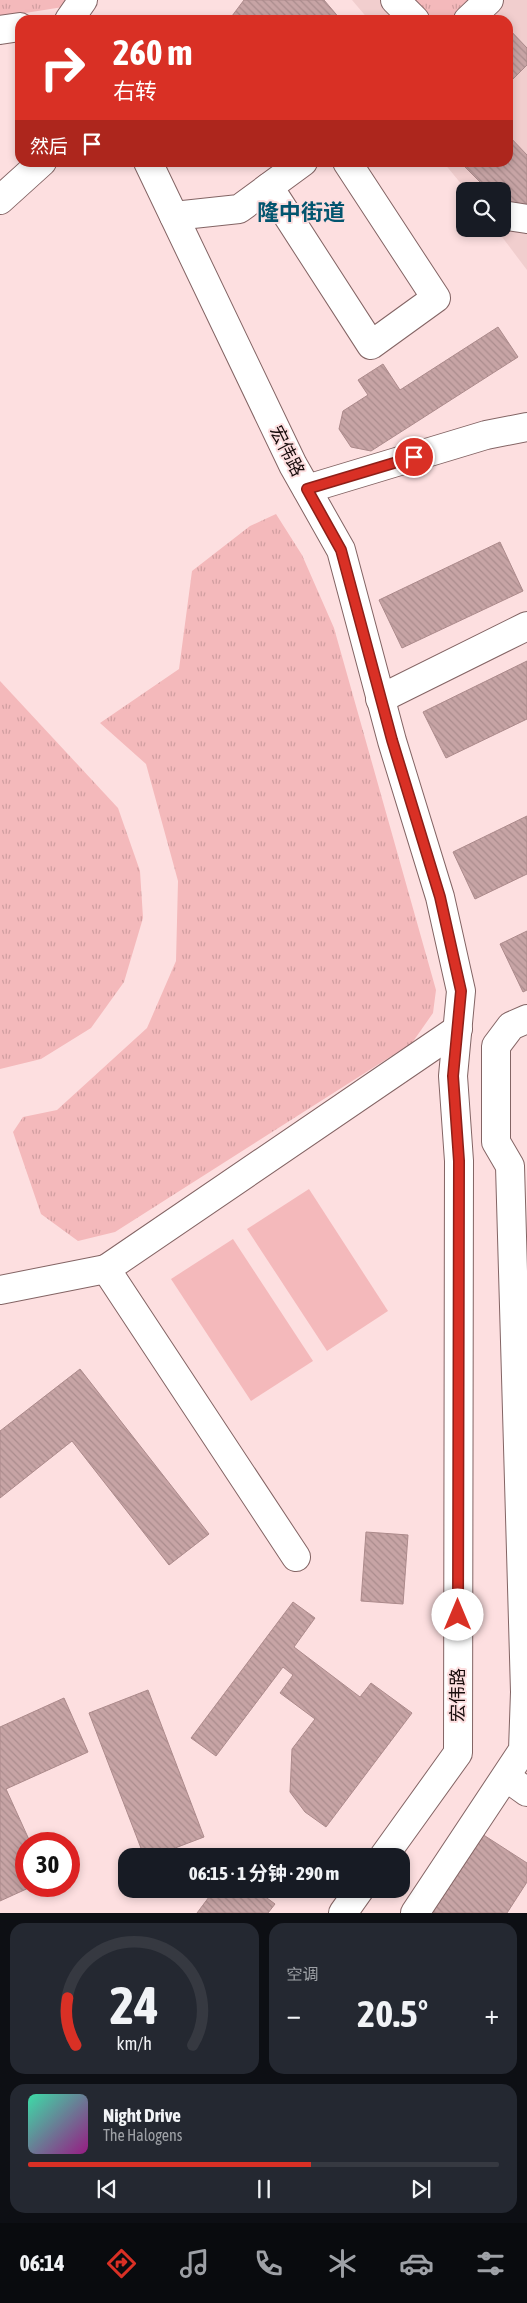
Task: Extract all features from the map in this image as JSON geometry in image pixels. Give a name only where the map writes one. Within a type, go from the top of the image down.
[{"type":"street","points":[[72,15],[83,0]]},
{"type":"street","points":[[395,0],[410,15]]},
{"type":"street","points":[[473,15],[489,0]]},
{"type":"street","points":[[0,30],[15,28]]},
{"type":"street","points":[[0,200],[36,167]]},
{"type":"street","name":"宏伟路","points":[[150,167],[293,465],[341,550],[380,699],[442,906],[461,991],[453,1076],[459,1161],[458,1753],[390,1848]]},
{"type":"street","points":[[174,216],[239,209],[296,167]]},
{"type":"street","points":[[269,187],[372,344],[436,298],[350,167]]},
{"type":"street","points":[[511,216],[527,219]]},
{"type":"street","points":[[307,489],[486,435],[527,427]]},
{"type":"street","points":[[380,699],[527,626]]},
{"type":"street","points":[[415,1913],[516,1784],[523,1750],[525,1692],[521,1320],[510,1166],[496,1142],[496,1046],[511,1026],[527,1019]]},
{"type":"street","points":[[0,1290],[106,1270],[458,1029]]},
{"type":"street","points":[[106,1270],[296,1557]]},
{"type":"street","points":[[343,1913],[354,1898]]},
{"type":"shaded area","points":[[352,0],[527,0],[527,270],[502,237],[511,237],[511,182],[460,182],[447,167],[513,167],[513,15],[365,15]]},
{"type":"green space","points":[[0,0],[69,0],[63,7],[0,17]]},
{"type":"green space","points":[[395,0],[489,0],[473,15],[410,15]]},
{"type":"green space","points":[[276,514],[302,555],[334,628],[436,990],[433,1013],[412,1043],[115,1232],[78,1241],[41,1214],[13,1132],[23,1117],[57,1110],[147,1028],[176,961],[178,881],[146,764],[100,723],[179,669],[192,571],[250,526]]},
{"type":"green space","points":[[0,681],[118,808],[140,871],[143,918],[124,982],[91,1028],[41,1059],[0,1069]]},
{"type":"green space","points":[[309,1189],[388,1311],[327,1351],[247,1229]]},
{"type":"green space","points":[[233,1239],[313,1361],[251,1401],[171,1279]]},
{"type":"building","points":[[244,0],[324,0],[337,15],[233,15]]},
{"type":"building","points":[[513,33],[527,48],[527,65],[513,79]]},
{"type":"building","points":[[513,140],[527,155],[527,212],[511,208],[511,182],[480,182],[465,167],[513,167]]},
{"type":"building","points":[[498,327],[518,357],[371,451],[351,447],[339,429],[343,411],[368,395],[358,380],[383,364],[400,390]]},
{"type":"building","points":[[500,542],[523,591],[402,648],[379,600]]},
{"type":"building","points":[[527,661],[527,719],[446,758],[423,712]]},
{"type":"building","points":[[527,816],[527,874],[475,899],[453,852]]},
{"type":"building","points":[[527,931],[527,990],[523,992],[500,944]]},
{"type":"building","points":[[80,1369],[209,1534],[169,1565],[72,1441],[0,1498],[0,1431]]},
{"type":"building","points":[[366,1532],[408,1535],[403,1604],[361,1601]]},
{"type":"building","points":[[293,1602],[315,1618],[294,1647],[360,1697],[371,1683],[412,1713],[326,1827],[305,1812],[290,1792],[292,1749],[315,1719],[280,1693],[293,1675],[283,1667],[216,1756],[191,1738]]},
{"type":"building","points":[[148,1690],[204,1837],[175,1848],[141,1848],[89,1713]]},
{"type":"building","points":[[64,1698],[88,1752],[6,1789],[26,1832],[15,1832],[15,1894],[0,1901],[0,1727]]},
{"type":"building","points":[[482,1834],[527,1863],[527,1882],[507,1913],[430,1913]]},
{"type":"building","points":[[208,1898],[267,1898],[275,1904],[268,1913],[197,1913]]},
{"type":"district","name":"隆中街道","points":[[301,212]]},
{"type":"route","points":[[414,457],[307,489],[341,550],[392,740],[440,897],[461,991],[453,1076],[459,1161],[458,1615]]}]
